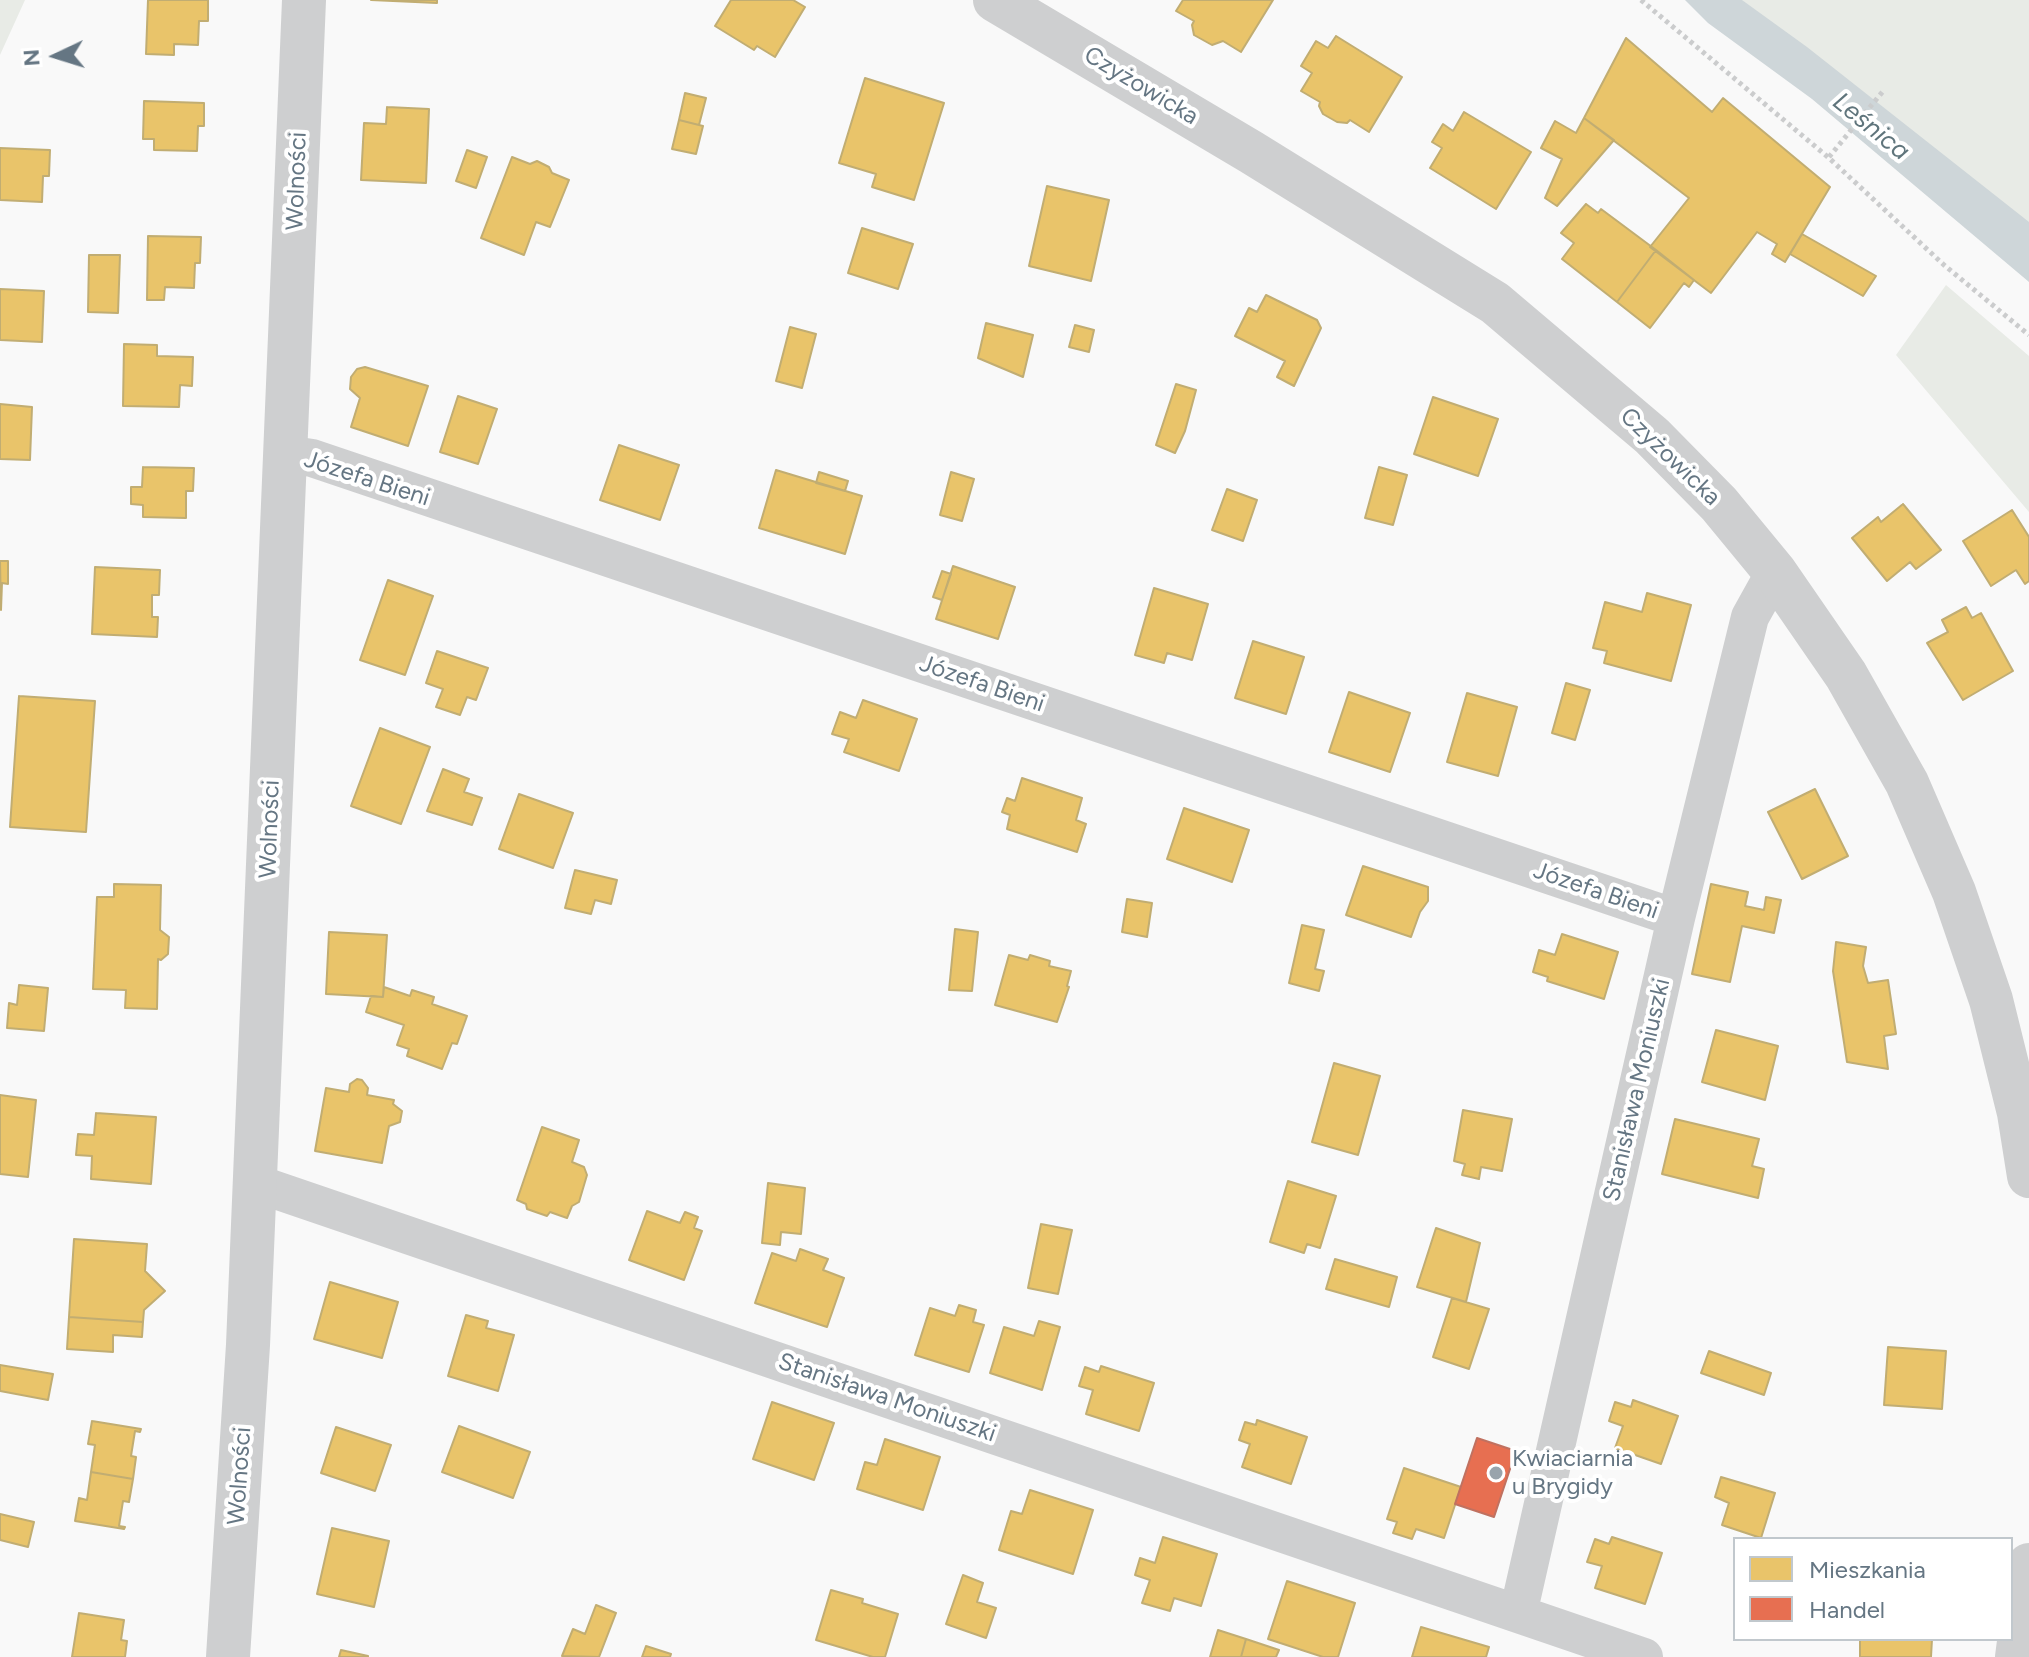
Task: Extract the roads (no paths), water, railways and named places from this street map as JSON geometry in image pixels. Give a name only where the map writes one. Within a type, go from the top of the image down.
[{"type":"street","name":"Wolności","points":[[228,1657],[248,1345],[304,0]]},
{"type":"street","name":"Czyżowicka","points":[[995,0],[1251,152],[1495,303],[1652,436],[1719,504],[1775,572],[1846,675],[1907,783],[1954,892],[1991,1000],[2019,1113],[2029,1176]]},
{"type":"street","name":"Józefa Bieni","points":[[286,454],[312,458],[1676,918]]},
{"type":"street","name":"Stanisława Moniuszki","points":[[1518,1614],[1676,918],[1750,617],[1775,572]]},
{"type":"street","name":"Stanisława Moniuszki","points":[[255,1183],[1644,1657]]},
{"type":"street","points":[[2017,1657],[2029,1565]]},
{"type":"water","name":"Leśnica","points":[[1685,0],[1742,0],[1807,47],[2029,222],[2029,282],[1812,99],[1708,23]]},
{"type":"place","name":"Kwiaciarnia u Brygidy","points":[[1496,1473]]}]
